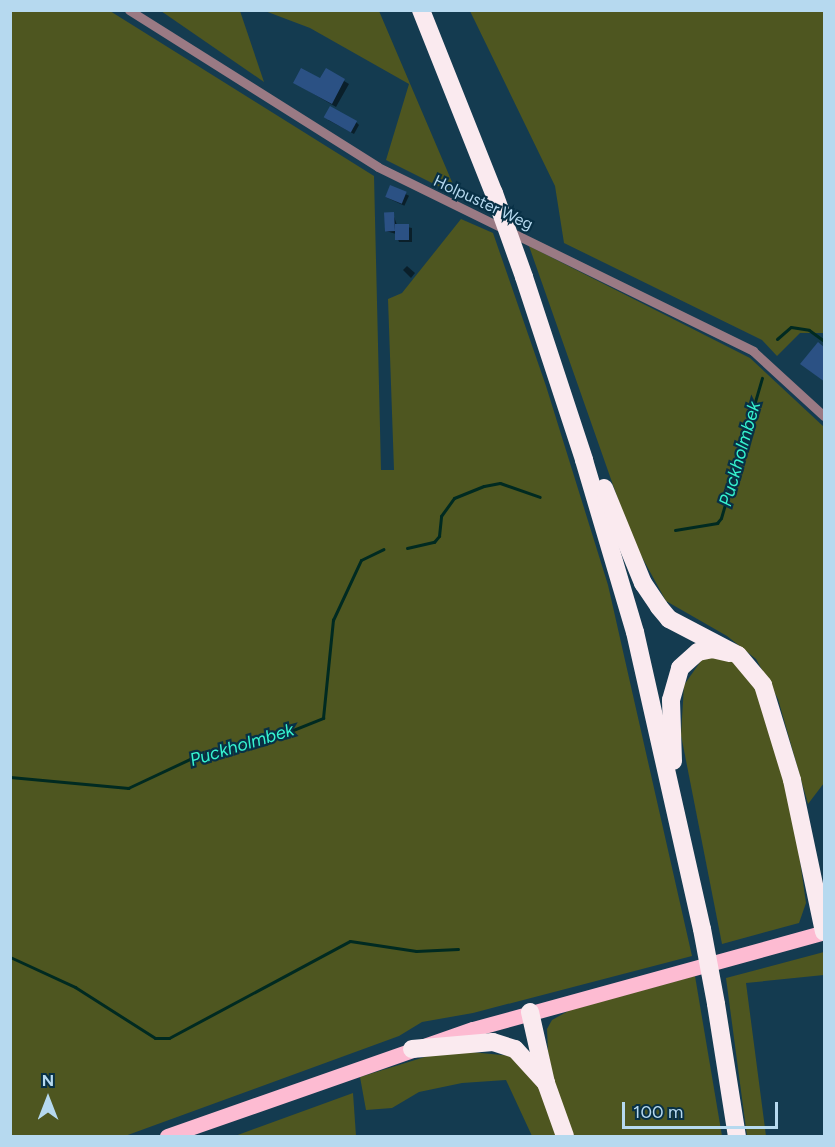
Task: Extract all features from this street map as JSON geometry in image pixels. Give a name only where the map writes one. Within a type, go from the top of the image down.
[{"type":"highway","points":[[421,10],[494,193],[524,277],[584,460],[635,632],[702,928],[737,1137]]},
{"type":"highway","points":[[584,460],[603,485],[636,567],[658,608],[669,619],[738,655],[755,671],[771,702],[810,861],[824,932]]},
{"type":"highway","points":[[675,806],[671,700],[677,675],[687,658],[698,652],[712,649],[738,655]]},
{"type":"highway","points":[[810,861],[825,882]]},
{"type":"highway","points":[[530,1012],[546,1083],[565,1137]]},
{"type":"highway","points":[[412,1049],[493,1042],[514,1048],[546,1083]]},
{"type":"main road","points":[[167,1137],[412,1049],[530,1012],[824,932]]},
{"type":"street","name":"Holpuster Weg","points":[[129,10],[378,167],[753,351],[825,416]]},
{"type":"green space","points":[[10,11],[110,11],[374,176],[381,470],[394,470],[388,299],[402,293],[461,219],[493,233],[546,386],[608,585],[692,956],[473,1013],[422,1022],[399,1036],[125,1136],[11,1136]]},
{"type":"green space","points":[[161,11],[240,11],[264,82]]},
{"type":"green space","points":[[265,11],[379,11],[458,196],[386,160],[409,84],[310,28]]},
{"type":"green space","points":[[470,11],[824,11],[824,333],[800,333],[777,356],[762,340],[564,243],[555,186]]},
{"type":"green space","points":[[529,246],[750,358],[824,427],[824,783],[808,804],[778,699],[756,659],[727,636],[666,601],[632,539]]},
{"type":"green space","points":[[723,656],[739,665],[763,699],[794,819],[806,903],[799,923],[722,944],[681,735],[684,685],[703,658]]},
{"type":"green space","points":[[824,952],[824,975],[746,983],[766,1136],[747,1136],[726,978]]},
{"type":"green space","points":[[695,976],[722,1136],[573,1136],[555,1089],[548,1052],[547,1029],[552,1020],[570,1010]]},
{"type":"green space","points":[[460,1051],[512,1056],[539,1088],[558,1136],[532,1136],[506,1080],[462,1083],[419,1092],[392,1108],[366,1110],[360,1077],[428,1056]]},
{"type":"green space","points":[[353,1093],[356,1136],[235,1136]]},
{"type":"building","points":[[301,68],[320,78],[326,68],[345,79],[332,104],[293,83]]},
{"type":"building","points":[[330,106],[357,121],[351,132],[324,117]]},
{"type":"building","points":[[390,185],[407,192],[402,204],[385,197]]},
{"type":"building","points":[[394,212],[395,231],[385,231],[384,213]]},
{"type":"building","points":[[395,224],[409,224],[409,240],[395,240]]},
{"type":"building","points":[[818,342],[825,348],[825,382],[800,364]]},
{"type":"waterway","name":"Puckholmbek","points":[[777,339],[791,327],[809,330],[824,341]]},
{"type":"waterway","name":"Puckholmbek","points":[[675,530],[717,523],[721,518],[762,378]]},
{"type":"waterway","name":"Puckholmbek","points":[[407,548],[434,542],[439,536],[441,516],[454,498],[484,486],[500,483],[540,497]]},
{"type":"waterway","name":"Puckholmbek","points":[[10,777],[128,788],[190,759],[263,742],[323,718],[333,620],[361,560],[384,549]]},
{"type":"waterway","name":"Puckholmbek","points":[[10,957],[75,987],[155,1038],[169,1038],[350,941],[416,951],[458,949]]}]
